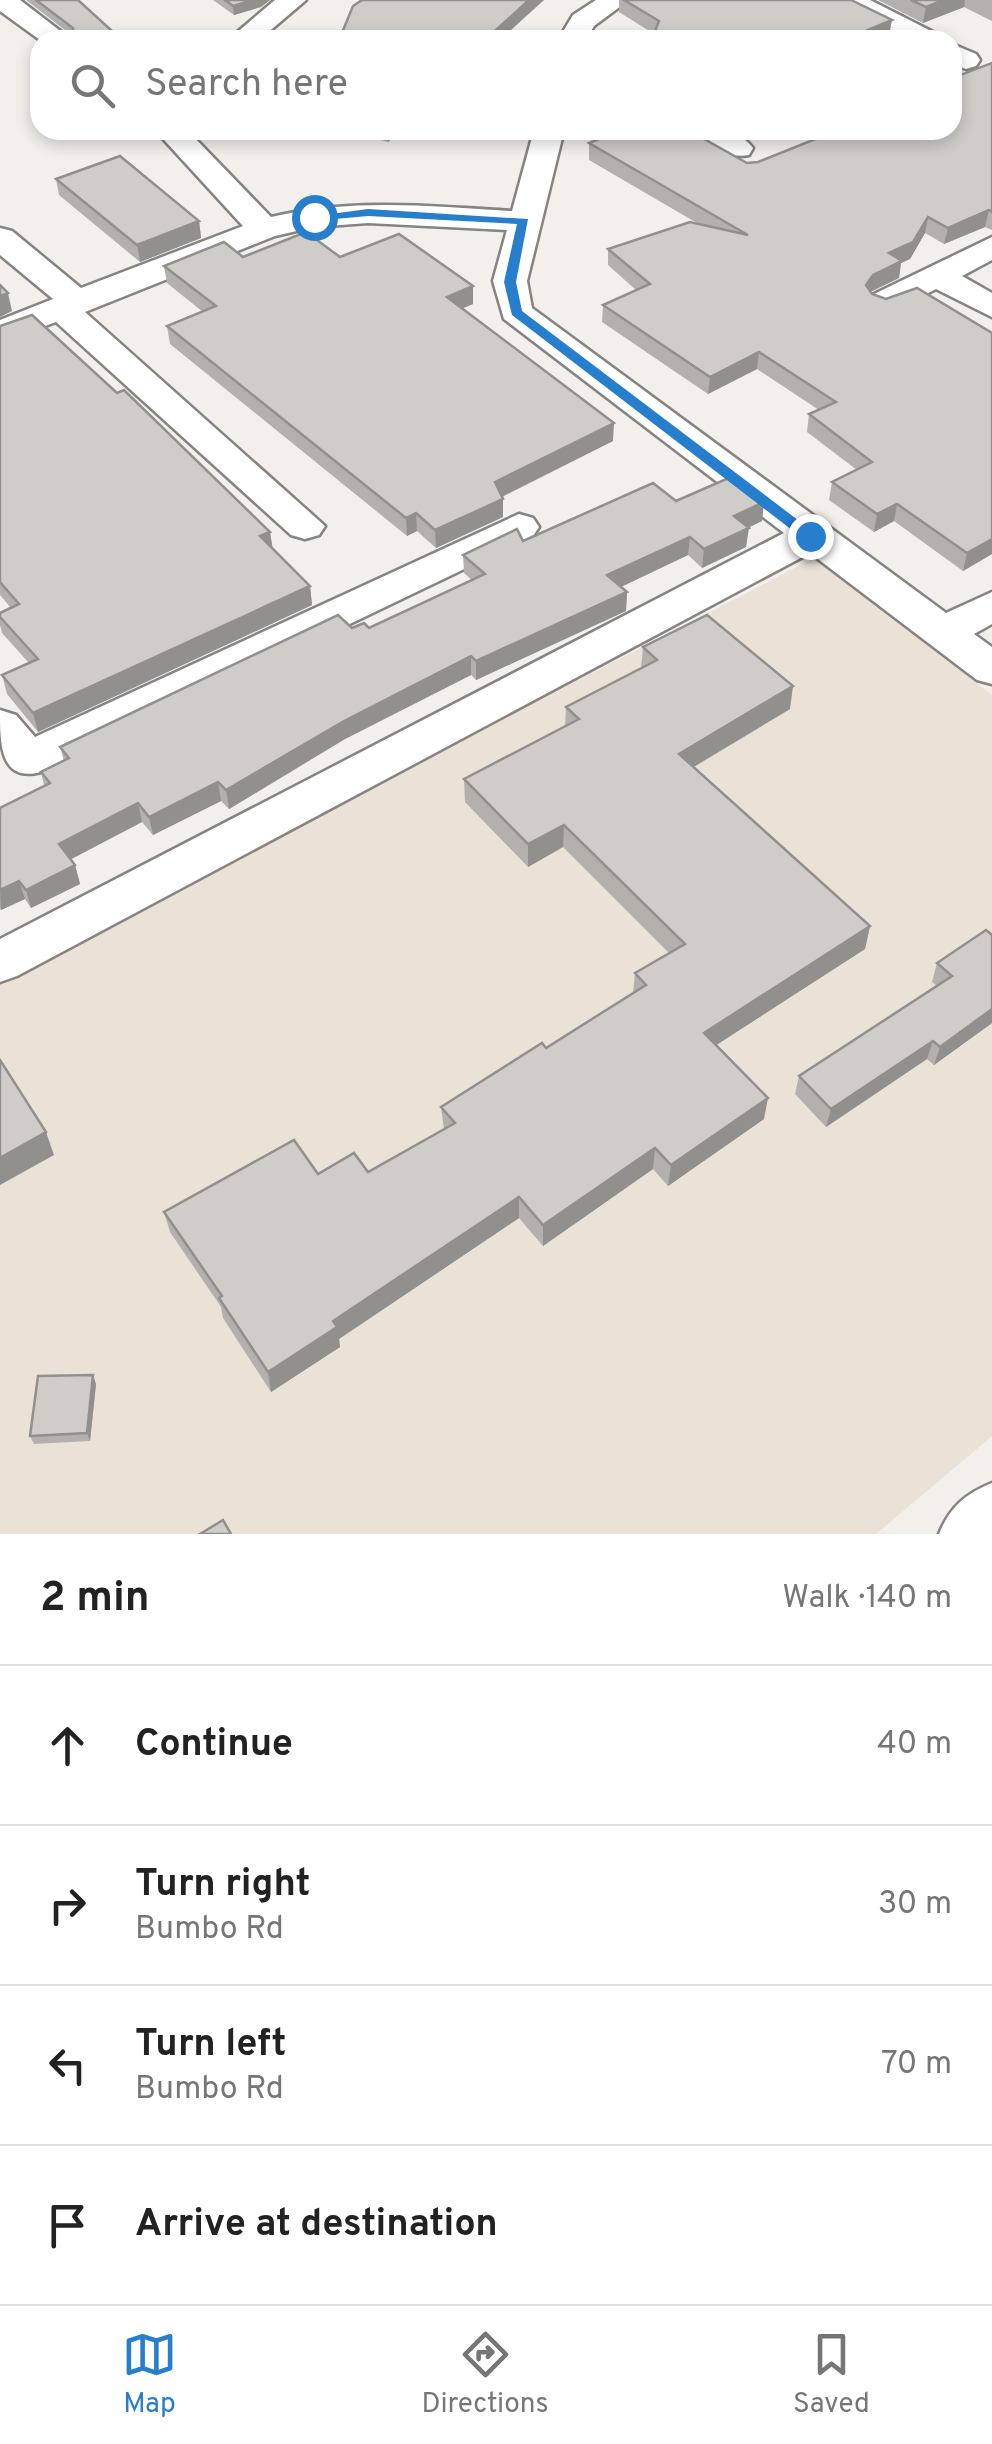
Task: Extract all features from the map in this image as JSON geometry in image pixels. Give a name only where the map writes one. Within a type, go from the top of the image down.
[{"type":"street","points":[[2,0],[44,30]]},
{"type":"street","points":[[254,30],[292,0]]},
{"type":"street","points":[[578,30],[583,21],[615,0]]},
{"type":"street","points":[[849,0],[908,30]]},
{"type":"street","points":[[179,140],[264,230]]},
{"type":"street","points":[[546,140],[510,282],[516,312],[992,669]]},
{"type":"street","points":[[722,140],[738,148]]},
{"type":"street","points":[[0,332],[264,230],[314,217],[368,212],[524,221]]},
{"type":"street","points":[[0,238],[305,526]]},
{"type":"street","points":[[884,302],[992,247]]},
{"type":"street","points":[[936,275],[992,307]]},
{"type":"street","points":[[0,726],[28,759],[519,527]]},
{"type":"street","points":[[0,962],[810,536]]},
{"type":"street","points":[[944,634],[992,606]]},
{"type":"street","points":[[970,1534],[992,1514]]},
{"type":"shaded area","points":[[814,558],[992,695],[992,1436],[876,1534],[0,1534],[0,980]]},
{"type":"building","points":[[36,0],[78,0],[111,30],[73,28]]},
{"type":"building","points":[[225,0],[254,0],[233,6]]},
{"type":"building","points":[[362,0],[529,0],[496,30],[343,30],[353,6]]},
{"type":"building","points":[[624,0],[851,0],[892,20],[868,30],[655,30],[659,21]]},
{"type":"building","points":[[911,0],[944,0],[926,7]]},
{"type":"building","points":[[992,63],[992,212],[948,228],[928,217],[913,242],[889,253],[902,261],[873,275],[866,285],[872,294],[886,299],[917,288],[992,333],[992,539],[967,553],[897,504],[877,514],[832,482],[872,462],[809,414],[836,402],[759,352],[710,377],[603,305],[650,284],[608,249],[690,222],[748,235],[589,143],[706,140],[747,163],[813,140],[962,140],[962,74]]},
{"type":"building","points":[[120,156],[199,221],[137,245],[56,179]]},
{"type":"building","points":[[306,232],[340,257],[399,234],[473,286],[447,297],[614,423],[495,482],[503,499],[435,530],[416,513],[406,518],[167,326],[216,306],[164,266],[224,242],[243,257]]},
{"type":"building","points":[[32,315],[117,393],[124,390],[270,532],[260,536],[310,586],[33,713],[2,675],[38,659],[0,617],[0,613],[19,604],[0,582],[0,326]]},
{"type":"building","points":[[731,477],[764,502],[734,516],[749,528],[704,549],[690,537],[607,575],[627,592],[476,661],[471,656],[344,721],[226,790],[218,782],[149,817],[138,803],[59,844],[75,865],[26,890],[19,881],[0,890],[0,808],[50,783],[41,772],[69,758],[60,747],[338,615],[352,628],[364,623],[369,628],[485,574],[463,555],[517,529],[523,541],[653,483],[676,501]]},
{"type":"building","points":[[707,615],[793,686],[679,754],[870,926],[704,1033],[768,1098],[671,1165],[655,1148],[543,1225],[519,1197],[333,1321],[337,1327],[268,1372],[164,1212],[294,1140],[318,1174],[354,1153],[368,1172],[455,1123],[441,1107],[542,1043],[546,1048],[646,985],[635,973],[685,944],[564,825],[528,844],[464,779],[579,719],[566,707],[657,660],[643,647]]},
{"type":"building","points":[[986,930],[992,935],[992,1009],[940,1047],[933,1041],[831,1109],[799,1076],[952,976],[937,963]]},
{"type":"building","points":[[0,1060],[46,1132],[0,1158]]},
{"type":"building","points":[[93,1375],[87,1433],[30,1436],[38,1376]]},
{"type":"building","points":[[223,1520],[231,1534],[200,1534]]},
{"type":"route","points":[[314,217],[368,212],[524,221],[510,282],[516,312],[810,536]]}]
